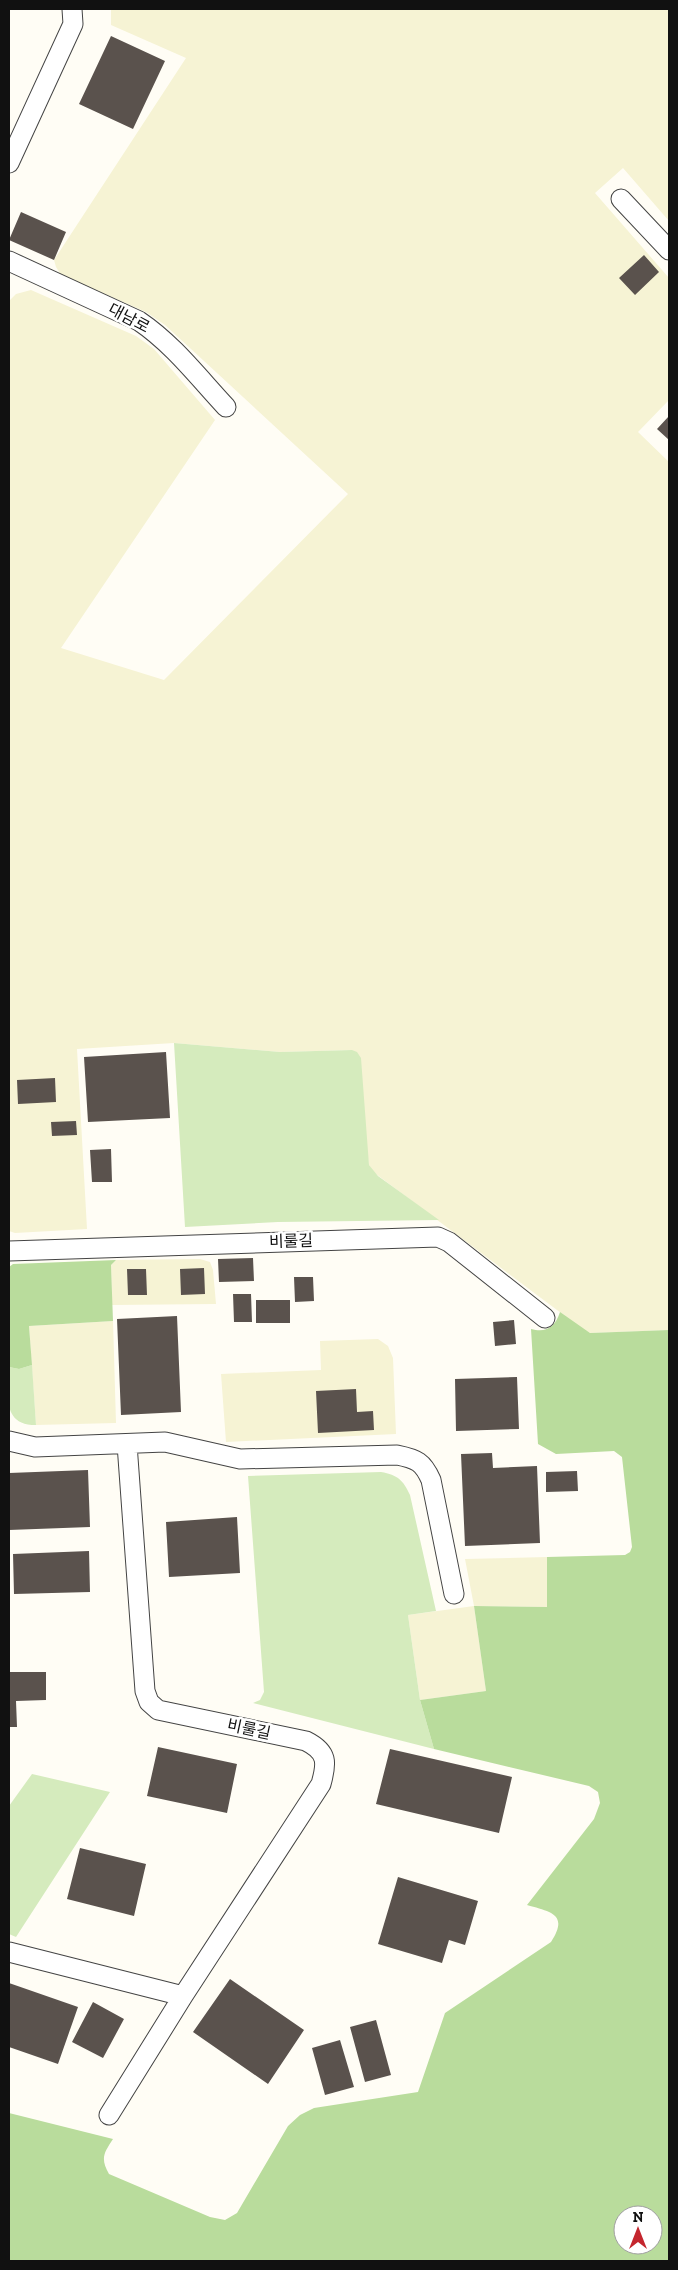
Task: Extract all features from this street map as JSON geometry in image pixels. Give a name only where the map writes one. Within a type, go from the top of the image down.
[{"type":"lane","points":[[9,163],[73,24],[72,9]]},
{"type":"lane","points":[[621,199],[669,250]]},
{"type":"lane","name":"대남로","points":[[9,261],[145,325],[174,350],[226,407]]},
{"type":"lane","name":"비룰길","points":[[9,1252],[438,1237],[449,1242],[545,1318]]},
{"type":"lane","points":[[10,1443],[35,1447],[164,1442],[240,1458],[398,1455],[412,1458],[425,1467],[431,1480],[454,1594]]},
{"type":"lane","name":"비룰길","points":[[109,2115],[182,1996],[321,1784],[325,1770],[324,1757],[318,1747],[306,1741],[158,1710],[149,1702],[145,1691],[127,1444]]},
{"type":"lane","points":[[9,1952],[182,1996]]},
{"type":"shaded area","points":[[111,9],[669,9],[669,221],[623,168],[595,193],[669,278],[669,400],[638,432],[669,462],[669,1330],[590,1333],[372,1171],[369,1165],[352,1050],[280,1052],[174,1043],[77,1049],[87,1229],[15,1233],[9,1231],[9,301],[16,294],[31,290],[136,336],[154,349],[215,420],[61,648],[164,680],[348,494],[165,325],[146,312],[61,275],[56,267],[54,260],[186,58],[111,25]]},
{"type":"shaded area","points":[[200,1259],[210,1262],[213,1270],[216,1304],[112,1305],[111,1265],[116,1260]]},
{"type":"shaded area","points":[[113,1321],[116,1423],[36,1425],[29,1326]]},
{"type":"shaded area","points":[[378,1339],[388,1346],[393,1358],[396,1434],[226,1442],[221,1374],[321,1370],[320,1341]]},
{"type":"shaded area","points":[[547,1557],[547,1607],[474,1606],[465,1559]]},
{"type":"shaded area","points":[[474,1606],[486,1691],[420,1700],[408,1615]]},
{"type":"green space","points":[[174,1043],[280,1052],[352,1050],[357,1052],[361,1058],[369,1165],[378,1176],[439,1220],[278,1222],[185,1227]]},
{"type":"green space","points":[[116,1260],[111,1265],[113,1321],[29,1326],[32,1365],[19,1369],[9,1367],[9,1267],[13,1264]]},
{"type":"green space","points":[[560,1312],[590,1333],[669,1330],[669,2261],[9,2261],[9,2113],[113,2139],[104,2156],[109,2174],[210,2217],[225,2220],[237,2213],[288,2126],[300,2115],[314,2108],[418,2092],[445,2013],[551,1942],[556,1933],[558,1920],[550,1912],[527,1905],[594,1819],[600,1803],[598,1792],[589,1786],[434,1749],[420,1700],[486,1691],[474,1606],[547,1607],[547,1557],[625,1555],[630,1552],[632,1547],[622,1457],[614,1451],[556,1454],[538,1444],[531,1329],[542,1330],[550,1328],[556,1322]]},
{"type":"green space","points":[[32,1365],[36,1425],[25,1424],[17,1419],[12,1413],[8,1396],[9,1367],[19,1369]]},
{"type":"green space","points":[[381,1472],[399,1479],[410,1495],[436,1611],[408,1615],[420,1700],[434,1749],[253,1703],[260,1700],[264,1692],[248,1476]]},
{"type":"green space","points":[[32,1774],[110,1792],[16,1937],[9,1934],[9,1806]]},
{"type":"building","points":[[111,36],[165,61],[133,129],[79,104]]},
{"type":"building","points":[[21,212],[66,232],[54,260],[9,240]]},
{"type":"building","points":[[644,255],[659,272],[635,295],[619,278]]},
{"type":"building","points":[[669,416],[669,440],[657,429]]},
{"type":"building","points":[[166,1052],[170,1118],[88,1122],[84,1057]]},
{"type":"building","points":[[55,1078],[56,1102],[18,1104],[17,1080]]},
{"type":"building","points":[[76,1121],[77,1135],[52,1136],[51,1122]]},
{"type":"building","points":[[111,1149],[112,1182],[92,1182],[90,1150]]},
{"type":"building","points":[[253,1258],[254,1281],[219,1282],[218,1259]]},
{"type":"building","points":[[204,1268],[205,1294],[181,1295],[180,1269]]},
{"type":"building","points":[[127,1269],[146,1269],[147,1295],[128,1295]]},
{"type":"building","points":[[294,1277],[313,1277],[314,1301],[295,1302]]},
{"type":"building","points":[[233,1294],[251,1294],[252,1322],[234,1322]]},
{"type":"building","points":[[256,1300],[290,1300],[290,1323],[256,1323]]},
{"type":"building","points":[[177,1316],[181,1412],[121,1415],[117,1319]]},
{"type":"building","points":[[514,1320],[516,1344],[495,1346],[493,1322]]},
{"type":"building","points":[[517,1377],[519,1429],[456,1431],[455,1379]]},
{"type":"building","points":[[356,1389],[357,1412],[373,1411],[374,1430],[318,1433],[316,1391]]},
{"type":"building","points":[[492,1453],[493,1468],[537,1466],[540,1543],[465,1546],[461,1454]]},
{"type":"building","points":[[88,1470],[90,1527],[9,1530],[9,1473]]},
{"type":"building","points":[[577,1471],[578,1491],[546,1492],[546,1472]]},
{"type":"building","points":[[237,1517],[240,1573],[169,1577],[166,1522]]},
{"type":"building","points":[[89,1551],[90,1592],[14,1594],[13,1554]]},
{"type":"building","points":[[9,1672],[46,1672],[46,1700],[16,1701],[17,1727],[9,1727]]},
{"type":"building","points":[[158,1747],[237,1764],[227,1813],[147,1796]]},
{"type":"building","points":[[390,1749],[512,1777],[499,1833],[376,1804]]},
{"type":"building","points":[[80,1848],[146,1864],[134,1916],[67,1899]]},
{"type":"building","points":[[398,1877],[478,1901],[465,1945],[449,1940],[442,1963],[378,1944]]},
{"type":"building","points":[[230,1979],[304,2030],[268,2084],[193,2032]]},
{"type":"building","points":[[9,1983],[78,2007],[58,2064],[9,2047]]},
{"type":"building","points":[[93,2002],[124,2019],[103,2058],[72,2042]]},
{"type":"building","points":[[376,2020],[391,2075],[365,2082],[350,2027]]},
{"type":"building","points":[[340,2040],[354,2087],[325,2095],[312,2048]]}]
